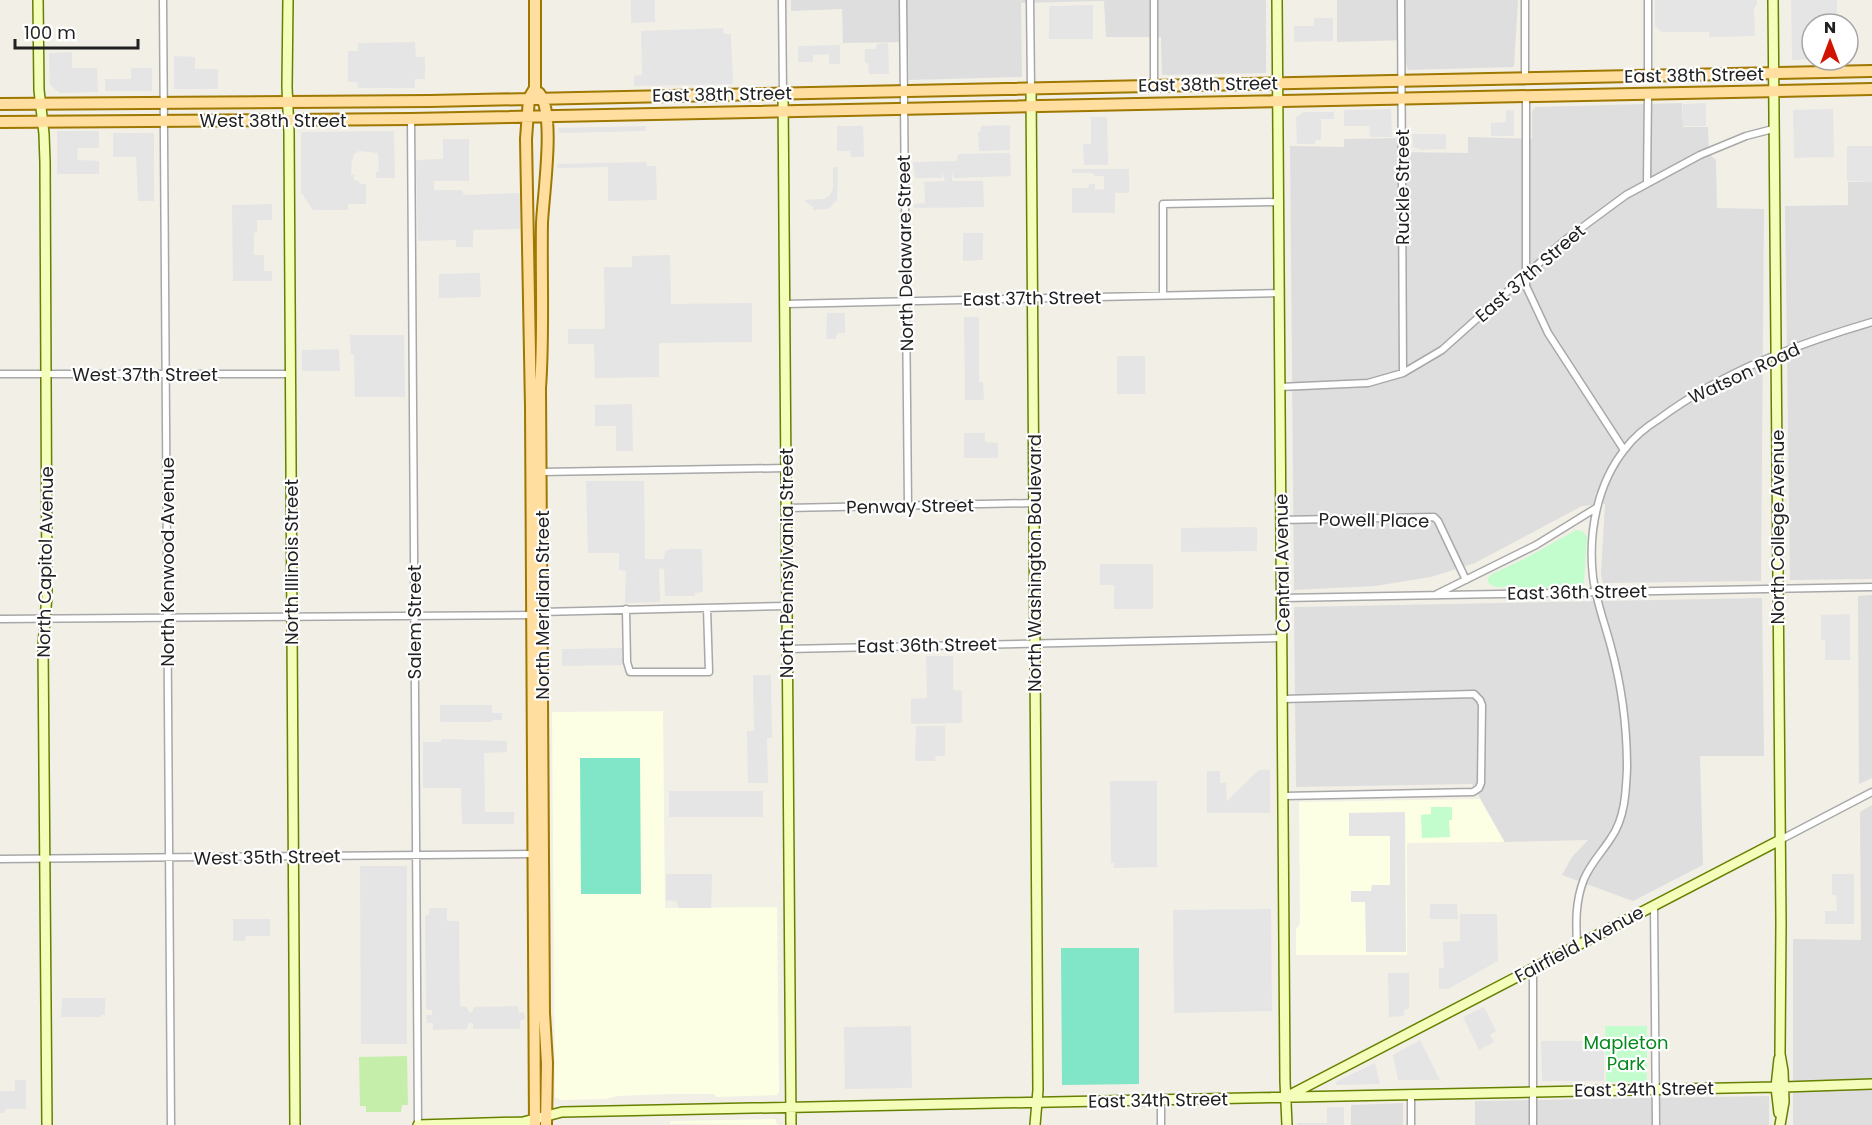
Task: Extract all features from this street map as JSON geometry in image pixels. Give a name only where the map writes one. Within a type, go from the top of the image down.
[{"type":"main road","name":"North Capitol Avenue","points":[[38,0],[39,90],[45,162],[47,595],[43,646],[47,1125]]},
{"type":"main road","name":"North Illinois Street","points":[[288,0],[295,1125]]},
{"type":"main road","points":[[535,0],[535,88],[544,98]]},
{"type":"main road","name":"Central Avenue","points":[[1277,0],[1287,1125]]},
{"type":"main road","name":"North College Avenue","points":[[1773,0],[1780,1054],[1784,1071],[1780,1087],[1784,1102],[1780,1122]]},
{"type":"main road","name":"East 38th Street","points":[[544,98],[1872,71]]},
{"type":"main road","name":"North Meridian Street","points":[[535,88],[529,98],[526,160],[537,613],[541,1120]]},
{"type":"main road","name":"North Washington Boulevard","points":[[1031,88],[1038,1067],[1035,1125]]},
{"type":"main road","name":"East 38th Street","points":[[546,116],[1872,89]]},
{"type":"main road","name":"North Pennsylvania Street","points":[[783,93],[791,1125]]},
{"type":"main road","name":"West 38th Street","points":[[0,104],[544,98]]},
{"type":"main road","name":"North Meridian Street","points":[[541,1120],[534,854],[541,472],[540,388],[543,354],[542,221],[548,168],[544,98]]},
{"type":"main road","name":"West 38th Street","points":[[0,122],[546,116]]},
{"type":"main road","name":"Fairfield Avenue","points":[[1286,1097],[1780,840]]},
{"type":"main road","name":"East 34th Street","points":[[418,1125],[523,1122],[541,1120],[562,1112],[1872,1084]]},
{"type":"street","name":"North Kenwood Avenue","points":[[163,0],[171,1125]]},
{"type":"street","name":"North Pennsylvania Street","points":[[783,0],[783,93]]},
{"type":"street","name":"North Delaware Street","points":[[903,0],[908,506]]},
{"type":"street","name":"North Washington Boulevard","points":[[1030,0],[1031,88]]},
{"type":"street","points":[[1154,0],[1154,85]]},
{"type":"street","name":"Ruckle Street","points":[[1401,0],[1403,373]]},
{"type":"street","points":[[1525,0],[1525,78]]},
{"type":"street","points":[[1648,0],[1648,76]]},
{"type":"street","points":[[1647,182],[1648,94]]},
{"type":"street","points":[[1526,96],[1527,291],[1546,329],[1624,450]]},
{"type":"street","name":"Salem Street","points":[[411,119],[418,1125]]},
{"type":"street","name":"East 37th Street","points":[[1280,387],[1368,383],[1403,373],[1442,350],[1580,228],[1647,182],[1721,146],[1761,131],[1773,129]]},
{"type":"street","points":[[1163,295],[1163,204],[1279,201]]},
{"type":"street","name":"East 37th Street","points":[[785,304],[1280,293]]},
{"type":"street","name":"Watson Road","points":[[1577,946],[1576,919],[1581,890],[1593,862],[1619,824],[1624,805],[1626,781],[1626,737],[1621,693],[1617,668],[1596,592],[1592,558],[1596,508],[1610,473],[1624,450],[1639,434],[1684,401],[1717,382],[1776,356],[1815,340],[1872,322]]},
{"type":"street","name":"West 37th Street","points":[[0,374],[290,374]]},
{"type":"street","points":[[541,472],[786,468]]},
{"type":"street","name":"Penway Street","points":[[786,508],[1035,503]]},
{"type":"street","points":[[1434,595],[1536,545],[1596,508]]},
{"type":"street","name":"Powell Place","points":[[1281,520],[1434,517],[1438,520],[1466,580]]},
{"type":"street","name":"East 36th Street","points":[[1283,598],[1872,587]]},
{"type":"street","points":[[0,619],[414,616],[787,606]]},
{"type":"street","points":[[626,609],[627,662],[630,672],[667,673],[709,672],[707,608]]},
{"type":"street","name":"East 36th Street","points":[[787,649],[1283,638]]},
{"type":"street","points":[[1283,699],[1474,694],[1482,705],[1481,783],[1479,788],[1472,792],[1284,795]]},
{"type":"street","name":"Fairfield Avenue","points":[[1780,840],[1872,792]]},
{"type":"street","name":"West 35th Street","points":[[0,859],[534,854]]},
{"type":"street","points":[[1654,904],[1656,1125]]},
{"type":"street","points":[[1533,968],[1533,1125]]},
{"type":"street","points":[[1411,1095],[1411,1125]]},
{"type":"street","points":[[1161,1100],[1161,1125]]},
{"type":"shaded area","points":[[631,0],[655,0],[655,22],[631,23]]},
{"type":"shaded area","points":[[791,0],[1266,0],[1266,73],[1162,75],[1161,37],[1106,37],[1104,1],[1021,3],[1022,77],[909,80],[908,42],[843,43],[842,9],[791,11]]},
{"type":"shaded area","points":[[1337,0],[1518,0],[1514,67],[1408,70],[1406,40],[1337,42]]},
{"type":"shaded area","points":[[1655,0],[1757,0],[1754,8],[1755,36],[1709,37],[1709,32],[1661,32],[1655,26]]},
{"type":"shaded area","points":[[1791,0],[1837,0],[1837,12],[1800,12],[1800,60],[1792,60]]},
{"type":"shaded area","points":[[1093,5],[1093,39],[1049,39],[1049,6]]},
{"type":"shaded area","points":[[1314,18],[1333,18],[1333,41],[1294,42],[1294,26],[1314,26]]},
{"type":"shaded area","points":[[723,28],[724,34],[731,34],[733,84],[634,86],[634,76],[642,75],[641,31]]},
{"type":"shaded area","points":[[415,42],[416,57],[425,57],[425,79],[415,79],[415,88],[358,88],[357,82],[348,82],[348,51],[358,51],[358,43]]},
{"type":"shaded area","points":[[888,43],[889,74],[869,74],[868,63],[865,63],[865,49],[876,49],[877,44]]},
{"type":"shaded area","points":[[840,45],[840,64],[829,64],[829,54],[813,55],[813,62],[798,62],[798,46]]},
{"type":"shaded area","points":[[72,52],[72,68],[97,68],[98,92],[60,93],[50,85],[49,53]]},
{"type":"shaded area","points":[[174,56],[195,57],[195,69],[218,69],[218,89],[174,89]]},
{"type":"shaded area","points":[[131,68],[152,68],[152,91],[105,91],[105,79],[131,79]]},
{"type":"shaded area","points":[[1682,103],[1683,127],[1708,127],[1709,154],[1716,160],[1717,208],[1764,209],[1761,581],[1603,583],[1601,575],[1605,504],[1582,506],[1475,563],[1431,577],[1375,586],[1294,590],[1290,146],[1344,147],[1344,139],[1398,138],[1398,152],[1468,153],[1468,137],[1532,139],[1532,111],[1535,107]]},
{"type":"shaded area","points":[[1706,103],[1706,126],[1683,126],[1683,104]]},
{"type":"shaded area","points":[[1391,109],[1392,137],[1370,137],[1369,126],[1344,126],[1344,110]]},
{"type":"shaded area","points":[[1833,109],[1834,157],[1794,158],[1793,110]]},
{"type":"shaded area","points":[[1506,110],[1514,110],[1514,136],[1491,136],[1491,123],[1506,122]]},
{"type":"shaded area","points":[[1304,112],[1334,112],[1334,119],[1321,119],[1321,140],[1316,140],[1315,144],[1297,144],[1296,117]]},
{"type":"shaded area","points":[[1091,117],[1107,117],[1108,165],[1084,165],[1083,144],[1091,144]]},
{"type":"shaded area","points":[[1010,125],[1010,150],[979,151],[978,132],[981,131],[981,126]]},
{"type":"shaded area","points":[[646,126],[646,131],[559,133],[558,128]]},
{"type":"shaded area","points":[[837,126],[863,126],[864,157],[851,157],[850,151],[837,151]]},
{"type":"shaded area","points":[[57,131],[99,131],[99,148],[78,148],[77,160],[99,161],[99,174],[57,174]]},
{"type":"shaded area","points":[[394,131],[395,178],[376,178],[376,172],[379,171],[378,153],[359,151],[354,154],[351,161],[351,175],[354,175],[354,180],[359,181],[360,184],[366,184],[366,204],[348,204],[348,210],[313,210],[301,192],[301,132]]},
{"type":"shaded area","points":[[113,133],[154,133],[154,201],[138,201],[136,157],[113,157]]},
{"type":"shaded area","points":[[1412,134],[1446,134],[1446,149],[1421,150],[1413,147]]},
{"type":"shaded area","points":[[443,139],[469,139],[469,181],[434,181],[434,190],[462,190],[464,195],[520,193],[520,229],[473,230],[473,247],[456,247],[456,240],[418,241],[416,160],[443,159]]},
{"type":"shaded area","points":[[1847,146],[1872,146],[1872,182],[1847,181]]},
{"type":"shaded area","points":[[1010,153],[1011,176],[954,178],[952,173],[952,181],[983,181],[984,207],[914,208],[914,204],[925,203],[924,182],[945,181],[942,172],[942,178],[915,178],[913,162],[957,161],[958,154]]},
{"type":"shaded area","points":[[646,162],[647,166],[656,166],[657,200],[608,201],[608,167],[557,168],[557,164]]},
{"type":"shaded area","points":[[833,167],[838,167],[837,200],[828,209],[813,210],[813,207],[804,200],[824,199],[830,195],[833,188]]},
{"type":"shaded area","points":[[1072,169],[1129,169],[1129,193],[1115,193],[1115,213],[1072,213],[1072,188],[1088,188],[1089,184],[1095,184],[1095,190],[1104,189],[1104,176],[1072,173]]},
{"type":"shaded area","points":[[1848,182],[1872,182],[1872,579],[1790,580],[1785,206],[1848,205]]},
{"type":"shaded area","points":[[272,204],[272,220],[257,220],[257,232],[254,233],[254,255],[264,255],[264,271],[272,271],[272,281],[233,281],[232,205]]},
{"type":"shaded area","points":[[963,233],[983,233],[983,260],[963,261]]},
{"type":"shaded area","points":[[670,255],[671,304],[752,303],[752,342],[659,343],[659,377],[595,378],[594,344],[568,344],[568,329],[605,329],[604,267],[632,267],[632,256]]},
{"type":"shaded area","points":[[480,273],[481,297],[439,298],[439,274]]},
{"type":"shaded area","points":[[827,313],[845,313],[845,333],[837,333],[836,339],[826,339]]},
{"type":"shaded area","points":[[964,317],[979,317],[979,382],[983,382],[984,400],[965,400]]},
{"type":"shaded area","points":[[350,335],[404,335],[405,397],[355,397],[354,355],[351,354]]},
{"type":"shaded area","points":[[339,349],[340,371],[302,371],[302,350]]},
{"type":"shaded area","points":[[1117,356],[1145,356],[1145,394],[1117,394]]},
{"type":"shaded area","points":[[632,404],[633,451],[616,451],[616,426],[595,426],[595,405]]},
{"type":"shaded area","points":[[964,433],[985,433],[985,442],[998,443],[998,458],[964,458]]},
{"type":"shaded area","points":[[586,481],[644,481],[645,559],[664,559],[665,551],[672,549],[702,549],[703,592],[695,593],[695,596],[665,596],[664,569],[659,568],[660,602],[625,603],[626,571],[619,570],[619,553],[588,553]]},
{"type":"shaded area","points":[[1257,527],[1257,551],[1181,552],[1181,528]]},
{"type":"shaded area","points":[[1100,564],[1153,564],[1153,609],[1114,609],[1114,585],[1100,585]]},
{"type":"shaded area","points":[[1872,595],[1872,778],[1859,784],[1858,596]]},
{"type":"shaded area","points":[[1762,598],[1764,756],[1700,756],[1703,865],[1633,901],[1562,875],[1572,857],[1588,840],[1505,842],[1472,784],[1296,787],[1294,607]]},
{"type":"shaded area","points":[[1850,614],[1850,660],[1825,660],[1825,640],[1821,640],[1821,615]]},
{"type":"shaded area","points":[[624,648],[624,665],[562,666],[562,649]]},
{"type":"shaded area","points":[[926,656],[953,656],[953,690],[962,691],[962,723],[911,724],[911,699],[927,698]]},
{"type":"shaded area","points":[[753,675],[771,675],[772,738],[767,738],[768,783],[748,783],[747,731],[754,731]]},
{"type":"shaded area","points":[[440,705],[492,705],[492,713],[502,713],[502,720],[442,722],[440,721]]},
{"type":"shaded area","points":[[663,711],[665,908],[777,907],[779,1092],[777,1095],[717,1097],[714,1094],[672,1094],[560,1100],[555,1097],[552,712]]},
{"type":"shaded area","points":[[916,726],[945,726],[945,756],[936,756],[935,761],[915,761]]},
{"type":"shaded area","points":[[442,739],[507,741],[507,752],[484,753],[485,812],[514,812],[514,824],[462,824],[461,788],[423,788],[423,742],[441,742]]},
{"type":"shaded area","points":[[1259,770],[1270,770],[1270,813],[1207,813],[1207,771],[1220,771],[1220,783],[1226,783],[1227,801]]},
{"type":"shaded area","points":[[1110,781],[1157,781],[1157,867],[1114,868],[1114,863],[1111,863]]},
{"type":"shaded area","points":[[669,791],[763,791],[763,817],[669,817]]},
{"type":"shaded area","points":[[1480,799],[1504,842],[1407,843],[1407,955],[1296,955],[1296,929],[1300,924],[1299,802]]},
{"type":"shaded area","points":[[1872,805],[1872,1125],[1793,1125],[1793,939],[1861,940],[1860,812]]},
{"type":"shaded area","points":[[1405,812],[1406,952],[1366,952],[1365,902],[1351,902],[1351,891],[1371,891],[1372,885],[1390,885],[1390,836],[1349,836],[1349,813]]},
{"type":"shaded area","points":[[360,866],[407,866],[407,1044],[361,1044]]},
{"type":"shaded area","points":[[666,874],[712,874],[711,908],[679,908],[676,901],[666,900]]},
{"type":"shaded area","points":[[1832,874],[1854,874],[1854,924],[1825,924],[1825,911],[1837,911],[1836,895],[1832,895]]},
{"type":"shaded area","points":[[1430,904],[1457,904],[1458,919],[1430,919]]},
{"type":"shaded area","points":[[429,908],[447,908],[447,921],[459,921],[460,1006],[466,1007],[470,1013],[474,1007],[518,1006],[519,1013],[524,1012],[525,1019],[520,1021],[520,1029],[473,1029],[473,1024],[470,1022],[467,1029],[433,1030],[433,1023],[427,1023],[426,1015],[432,1015],[432,1010],[426,1010],[425,916],[429,915]]},
{"type":"shaded area","points":[[1271,909],[1272,1011],[1174,1013],[1173,910]]},
{"type":"shaded area","points":[[1460,914],[1497,914],[1498,961],[1448,989],[1439,989],[1439,968],[1444,968],[1443,942],[1460,941]]},
{"type":"shaded area","points":[[233,919],[270,919],[270,936],[246,936],[245,941],[233,941]]},
{"type":"shaded area","points":[[1388,973],[1409,973],[1409,1009],[1404,1010],[1404,1016],[1389,1017]]},
{"type":"shaded area","points":[[62,998],[105,998],[105,1015],[101,1017],[61,1017]]},
{"type":"shaded area","points":[[1484,1007],[1496,1031],[1490,1035],[1494,1042],[1479,1050],[1463,1017]]},
{"type":"shaded area","points":[[911,1026],[912,1088],[845,1089],[844,1027]]},
{"type":"shaded area","points":[[1420,1040],[1440,1080],[1398,1080],[1393,1055]]},
{"type":"shaded area","points":[[1541,1041],[1604,1041],[1604,1081],[1542,1081]]},
{"type":"shaded area","points":[[1375,1063],[1380,1084],[1336,1085],[1336,1082]]},
{"type":"shaded area","points":[[15,1080],[26,1080],[26,1109],[5,1109],[4,1113],[0,1113],[0,1091],[15,1091]]},
{"type":"shaded area","points":[[1769,1096],[1769,1125],[1475,1125],[1475,1101]]},
{"type":"shaded area","points":[[1403,1103],[1403,1125],[1351,1125],[1351,1105]]},
{"type":"shaded area","points":[[1327,1107],[1344,1107],[1344,1125],[1297,1125],[1297,1123],[1327,1123]]},
{"type":"shaded area","points":[[775,1119],[777,1125],[670,1124],[670,1121]]},
{"type":"green space","points":[[1576,530],[1582,531],[1587,536],[1584,583],[1566,587],[1542,588],[1496,587],[1489,584],[1490,575]]},
{"type":"green space","points":[[580,758],[640,758],[641,894],[581,894]]},
{"type":"green space","points":[[1431,807],[1452,807],[1452,820],[1449,820],[1450,837],[1422,838],[1421,815],[1431,814]]},
{"type":"green space","points":[[1061,948],[1139,948],[1139,1084],[1062,1085]]},
{"type":"green space","name":"Mapleton Park","points":[[1605,1026],[1647,1026],[1647,1082],[1606,1082]]},
{"type":"green space","points":[[407,1056],[408,1105],[402,1105],[401,1112],[366,1112],[366,1106],[360,1106],[359,1057]]}]
